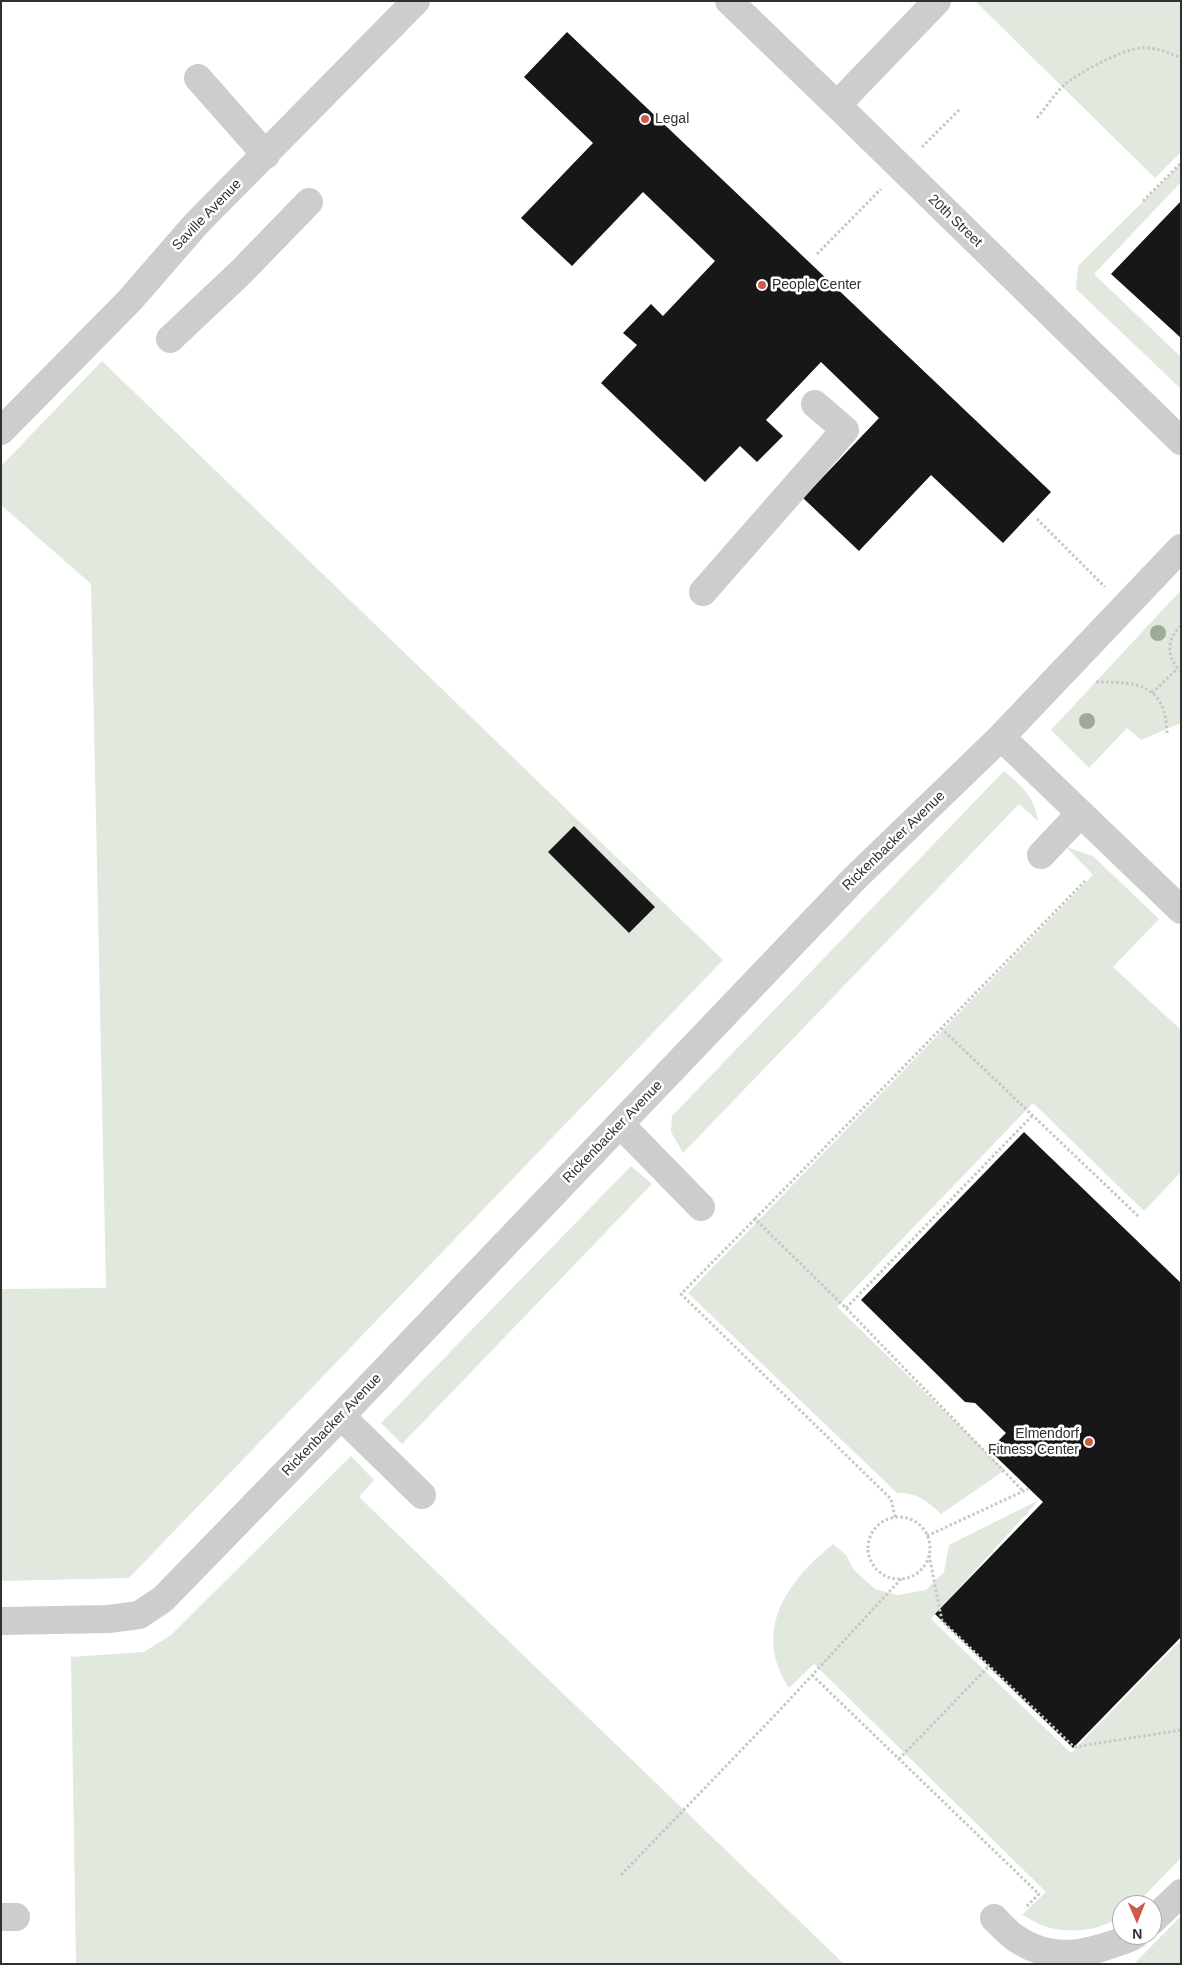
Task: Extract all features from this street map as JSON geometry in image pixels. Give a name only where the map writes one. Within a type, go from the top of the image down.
[{"type":"street","name":"Saville Avenue","points":[[1,431],[130,300],[196,224],[416,1]]},
{"type":"street","name":"20th Street","points":[[729,1],[1181,441]]},
{"type":"street","points":[[837,105],[937,1]]},
{"type":"street","points":[[198,78],[266,155]]},
{"type":"street","points":[[170,339],[240,273],[309,202]]},
{"type":"street","points":[[703,592],[845,430],[815,404]]},
{"type":"street","name":"Rickenbacker Avenue","points":[[1,1622],[109,1619],[139,1615],[163,1599],[341,1416],[855,878],[1001,737],[1181,548]]},
{"type":"street","points":[[1001,737],[1181,910]]},
{"type":"street","points":[[1041,855],[1080,814]]},
{"type":"street","points":[[620,1124],[701,1207]]},
{"type":"street","points":[[341,1416],[422,1496]]},
{"type":"street","points":[[1162,1911],[1181,1893]]},
{"type":"street","points":[[994,1918],[1014,1937],[1037,1949],[1066,1955],[1099,1949],[1112,1944]]},
{"type":"street","points":[[1107,1964],[1125,1945]]},
{"type":"path","points":[[1037,118],[1064,85],[1094,66],[1117,55],[1139,48],[1164,50],[1181,58]]},
{"type":"path","points":[[1143,201],[1181,163]]},
{"type":"path","points":[[1036,519],[1125,606]]},
{"type":"path","points":[[1152,693],[1179,669],[1170,657],[1169,647],[1171,638],[1181,626]]},
{"type":"path","points":[[1095,682],[1139,684],[1152,693],[1162,704],[1167,718],[1167,734]]},
{"type":"path","points":[[895,1518],[890,1499],[681,1294],[1086,880]]},
{"type":"path","points":[[941,1028],[1138,1216]]},
{"type":"path","points":[[846,1308],[1032,1116]]},
{"type":"path","points":[[755,1219],[846,1308],[1023,1491]]},
{"type":"path","points":[[927,1536],[1028,1488]]},
{"type":"path","points":[[901,1579],[890,1578],[881,1573],[874,1566],[868,1546],[876,1527],[885,1521],[895,1518],[905,1518],[914,1521],[922,1527],[927,1536],[942,1622],[1074,1748],[1181,1730]]},
{"type":"path","points":[[622,1875],[901,1579],[919,1572],[929,1555]]},
{"type":"path","points":[[899,1759],[989,1666]]},
{"type":"path","points":[[812,1675],[1039,1894],[1020,1913]]},
{"type":"shaded area","points":[[975,1],[1178,1],[1181,4],[1181,152],[1155,178]]},
{"type":"shaded area","points":[[1181,164],[1181,182],[1094,274],[1181,357],[1181,389],[1076,289],[1078,266]]},
{"type":"shaded area","points":[[102,361],[723,960],[129,1578],[1,1581],[1,1289],[106,1288],[91,584],[1,505],[1,466]],"holes":[[[574,827],[655,907],[629,932]]]},
{"type":"shaded area","points":[[1181,590],[1181,723],[1141,740],[1127,728],[1089,768],[1051,730]]},
{"type":"shaded area","points":[[1004,771],[1026,792],[1034,805],[1038,821],[1019,804],[683,1153],[671,1132],[672,1116]]},
{"type":"shaded area","points":[[1066,847],[1093,856],[1159,919],[1113,967],[1181,1030],[1181,1172],[1144,1211],[1033,1103],[837,1307],[1005,1470],[941,1514],[921,1498],[910,1494],[897,1493],[688,1293],[1093,875]]},
{"type":"shaded area","points":[[631,1166],[652,1184],[402,1444],[381,1423]]},
{"type":"shaded area","points":[[351,1456],[374,1480],[359,1497],[844,1964],[76,1964],[71,1657],[144,1652],[171,1635]]},
{"type":"shaded area","points":[[1039,1500],[931,1619],[1071,1753],[1181,1640],[1181,1858],[1145,1895],[1112,1895],[1112,1921],[1105,1925],[1086,1930],[1057,1929],[1047,1927],[1022,1915],[1046,1892],[814,1664],[789,1688],[781,1673],[773,1644],[777,1616],[782,1602],[807,1567],[833,1544],[846,1555],[854,1570],[875,1589],[898,1595],[926,1590],[944,1572],[949,1545]]},
{"type":"shaded area","points":[[1181,1916],[1181,1964],[1134,1964],[1153,1945],[1162,1945],[1162,1935]]},
{"type":"building","name":"People Center","points":[[567,32],[1051,492],[1003,543],[931,475],[859,551],[803,498],[879,418],[821,362],[766,420],[783,436],[757,462],[740,446],[705,482],[601,383],[637,345],[623,333],[651,304],[663,316],[715,261],[643,192],[572,266],[521,218],[593,143],[524,77]]},
{"type":"building","points":[[1181,201],[1181,338],[1111,274]]},
{"type":"building","points":[[574,826],[655,907],[629,933],[548,852]]},
{"type":"building","name":"Elmendorf Fitness Center","points":[[1024,1132],[1181,1283],[1181,1637],[1073,1748],[935,1614],[1043,1502],[989,1450],[1006,1433],[975,1403],[965,1402],[861,1300]]},
{"type":"place","name":"Legal","points":[[645,119]]},
{"type":"place","name":"People Center","points":[[762,285]]},
{"type":"place","name":"Elmendorf Fitness Center","points":[[1089,1442]]}]
